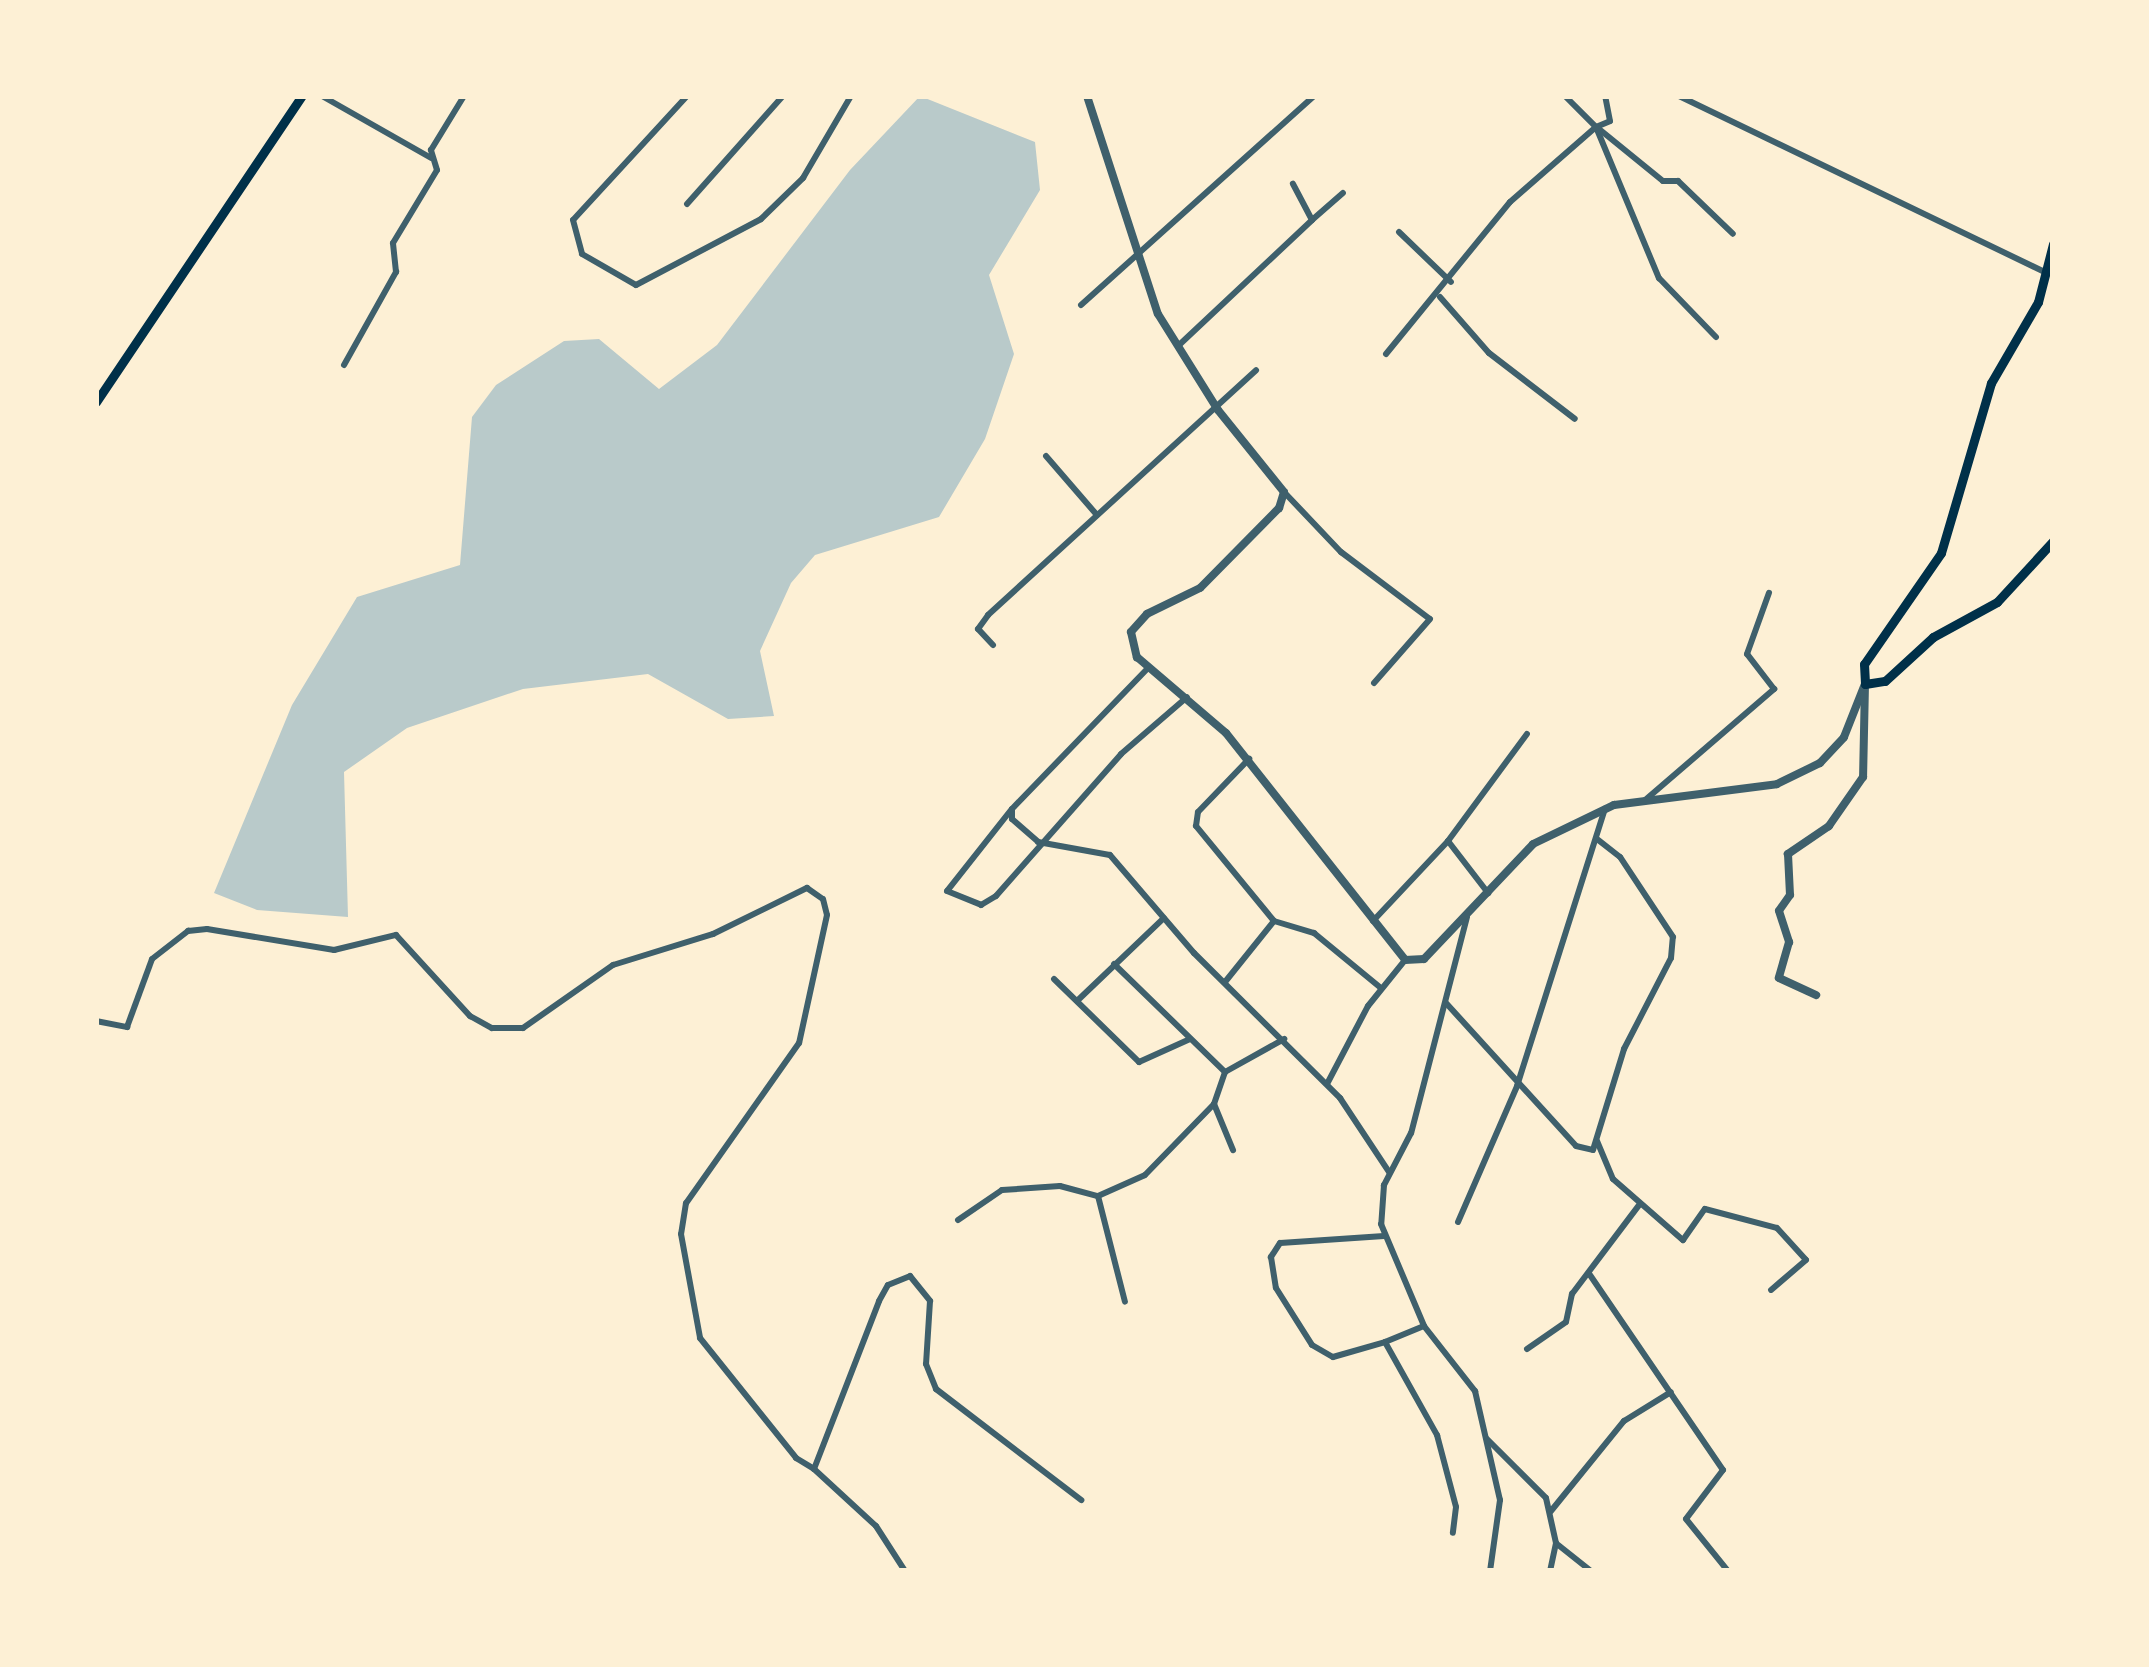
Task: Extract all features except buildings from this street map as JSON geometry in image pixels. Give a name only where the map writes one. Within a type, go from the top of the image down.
[{"type":"main road","points":[[96,402],[302,96]]},
{"type":"main road","points":[[2053,244],[2046,273],[1991,383],[1941,553],[1864,664],[1865,684],[1885,681],[1933,637],[1996,602],[2053,542]]},
{"type":"street","points":[[322,96],[434,160]]},
{"type":"street","points":[[344,365],[396,272],[393,243],[437,170],[431,150],[462,100],[446,96]]},
{"type":"street","points":[[687,96],[573,220],[582,254],[636,285],[761,219],[802,178],[851,96]]},
{"type":"street","points":[[686,205],[783,96]]},
{"type":"street","points":[[1087,96],[1158,314],[1218,410],[1284,492],[1341,552],[1430,619],[1374,683]]},
{"type":"street","points":[[1081,305],[1314,96]]},
{"type":"street","points":[[1564,96],[1663,182],[1678,182],[1733,234]]},
{"type":"street","points":[[1386,354],[1439,296],[1510,202],[1596,127],[1610,122],[1605,96]]},
{"type":"street","points":[[1679,96],[2046,273]]},
{"type":"street","points":[[1596,127],[1659,278],[1716,337]]},
{"type":"street","points":[[1293,184],[1312,220]]},
{"type":"street","points":[[1178,346],[1343,194]]},
{"type":"street","points":[[1399,232],[1450,282]]},
{"type":"street","points":[[1439,296],[1489,353],[1575,418]]},
{"type":"street","points":[[993,645],[978,629],[988,615],[1218,410],[1256,370]]},
{"type":"street","points":[[1046,456],[1097,515]]},
{"type":"street","points":[[1284,492],[1279,508],[1200,588],[1147,614],[1131,632],[1137,657],[1249,759],[1405,960]]},
{"type":"street","points":[[1644,800],[1774,689],[1747,654],[1769,593]]},
{"type":"street","points":[[1149,667],[1012,808],[947,891],[980,905],[1047,845],[1121,754],[1187,698]]},
{"type":"street","points":[[1327,1084],[1381,988],[1405,960],[1424,958],[1533,844],[1605,809],[1777,784],[1820,763],[1844,737],[1865,684]]},
{"type":"street","points":[[1816,995],[1779,978],[1789,942],[1779,911],[1790,895],[1788,854],[1829,826],[1863,777],[1865,684]]},
{"type":"street","points":[[1373,921],[1448,841],[1527,734]]},
{"type":"street","points":[[1249,759],[1198,812],[1196,826],[1274,921],[1314,933],[1381,988]]},
{"type":"street","points":[[1012,808],[1023,832],[1047,845],[1110,856],[1164,918],[1327,1084],[1389,1172]]},
{"type":"street","points":[[1458,1222],[1517,1086],[1605,809]]},
{"type":"street","points":[[1446,1003],[1576,1146],[1588,1151],[1598,1141],[1624,1049],[1666,970],[1673,937],[1620,856],[1598,839]]},
{"type":"street","points":[[1448,841],[1488,893]]},
{"type":"street","points":[[96,1021],[127,1027],[152,959],[188,931],[207,929],[334,950],[396,934],[470,1016],[508,1030],[542,1017],[613,964],[713,934],[807,888],[823,899],[826,915],[799,1043],[784,1073],[703,1169],[681,1234],[700,1338],[796,1458],[876,1526],[904,1571]]},
{"type":"street","points":[[1468,914],[1411,1133],[1389,1172],[1385,1236],[1424,1326],[1475,1391],[1500,1500],[1490,1571]]},
{"type":"street","points":[[1077,1001],[1164,918]]},
{"type":"street","points":[[1226,982],[1274,921]]},
{"type":"street","points":[[1114,964],[1225,1072]]},
{"type":"street","points":[[1054,979],[1139,1061],[1190,1039]]},
{"type":"street","points":[[958,1220],[1002,1190],[1060,1186],[1098,1196],[1169,1157],[1214,1104],[1225,1072],[1286,1039]]},
{"type":"street","points":[[1214,1104],[1233,1150]]},
{"type":"street","points":[[1598,1141],[1613,1179],[1683,1240],[1705,1209],[1777,1228],[1806,1260],[1771,1290]]},
{"type":"street","points":[[1098,1196],[1125,1302]]},
{"type":"street","points":[[1527,1348],[1566,1322],[1572,1294],[1639,1205]]},
{"type":"street","points":[[1385,1236],[1280,1243],[1270,1257],[1276,1288],[1312,1346],[1333,1357],[1424,1326]]},
{"type":"street","points":[[1590,1274],[1724,1470],[1686,1519],[1728,1571]]},
{"type":"street","points":[[814,1469],[879,1301],[888,1285],[910,1276],[930,1301],[926,1364],[936,1389],[1081,1500]]},
{"type":"street","points":[[1385,1342],[1437,1435],[1456,1507],[1453,1534]]},
{"type":"street","points":[[1551,1511],[1624,1421],[1671,1392]]},
{"type":"street","points":[[1484,1436],[1551,1511],[1556,1543],[1550,1571]]},
{"type":"street","points":[[1556,1543],[1591,1571]]},
{"type":"shaded area","points":[[920,96],[1035,142],[1040,190],[989,275],[1014,354],[985,439],[939,517],[815,555],[791,583],[760,651],[774,716],[728,719],[648,674],[523,689],[407,728],[344,772],[348,917],[257,910],[214,893],[292,705],[357,597],[460,565],[472,417],[496,385],[564,341],[599,339],[659,389],[717,345],[850,170]]}]
